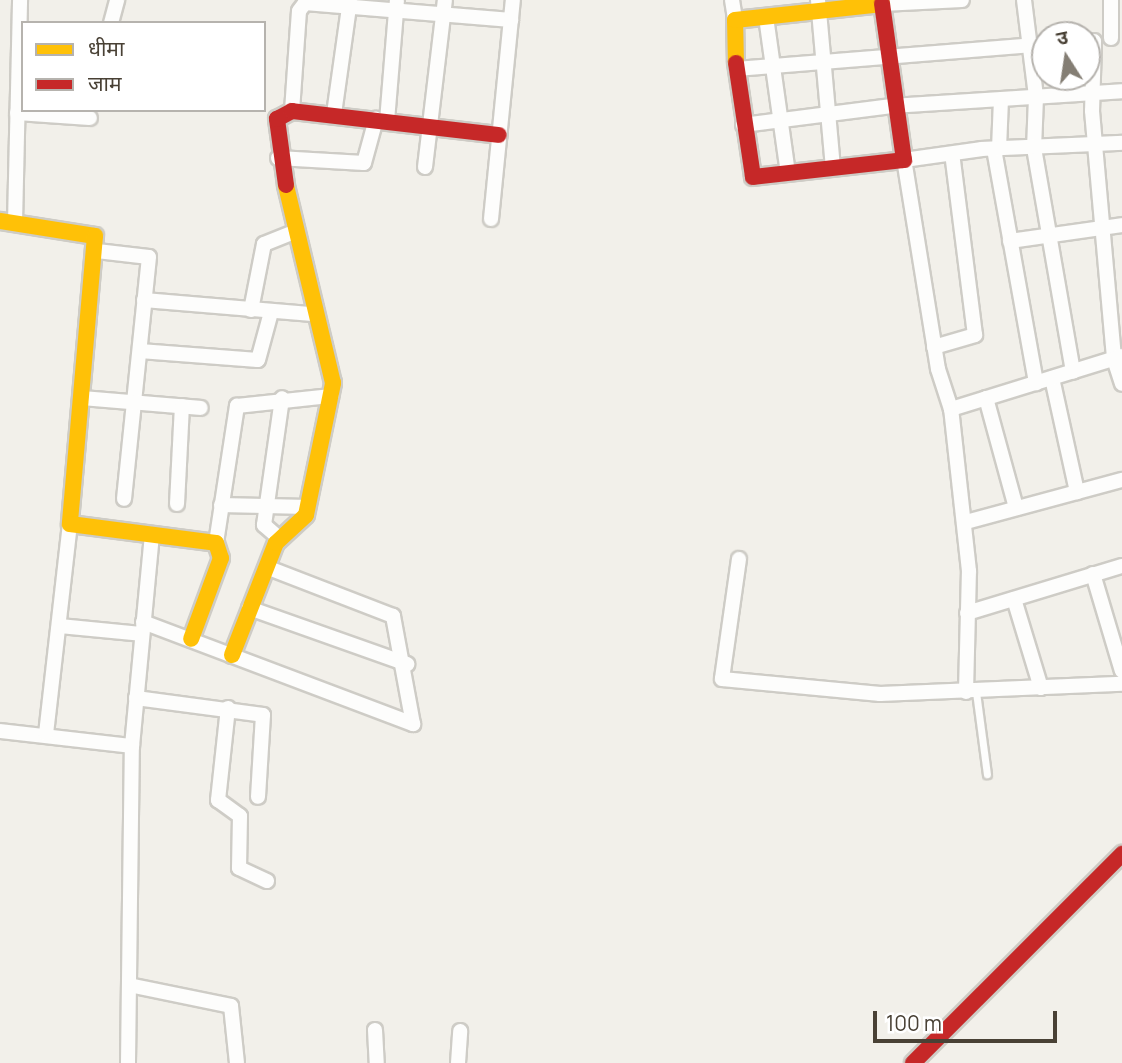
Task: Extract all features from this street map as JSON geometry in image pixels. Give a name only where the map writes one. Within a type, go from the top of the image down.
[{"type":"street","points":[[20,0],[17,113],[7,222],[92,233],[97,251],[46,733]]},
{"type":"street","points":[[112,21],[117,0]]},
{"type":"street","points":[[491,219],[513,0]]},
{"type":"street","points":[[732,0],[736,69],[753,177],[951,153],[1122,143]]},
{"type":"street","points":[[735,20],[766,17],[817,6],[962,0]]},
{"type":"street","points":[[1024,0],[1036,97],[1034,148],[1073,372]]},
{"type":"street","points":[[1111,0],[1117,37]]},
{"type":"street","points":[[292,111],[300,7],[350,2],[444,6],[511,20]]},
{"type":"street","points":[[334,114],[350,2]]},
{"type":"street","points":[[880,3],[892,106],[904,160],[934,347],[951,409],[966,522],[971,692]]},
{"type":"street","points":[[278,158],[364,163],[382,120],[396,4]]},
{"type":"street","points":[[425,167],[432,127],[444,6]]},
{"type":"street","points":[[817,6],[833,168]]},
{"type":"street","points":[[766,17],[788,173]]},
{"type":"street","points":[[736,69],[887,53],[1029,44]]},
{"type":"street","points":[[743,125],[892,106],[1122,91]]},
{"type":"street","points":[[1095,93],[1096,145],[1122,384]]},
{"type":"street","points":[[1001,100],[996,149],[1036,383]]},
{"type":"street","points":[[232,655],[279,538],[304,521],[331,396],[333,375],[312,314],[293,232],[278,158],[277,119],[292,111],[334,114],[499,135]]},
{"type":"street","points":[[17,113],[90,118]]},
{"type":"street","points":[[934,347],[975,335],[951,153]]},
{"type":"street","points":[[1010,241],[1122,225]]},
{"type":"street","points":[[251,310],[264,244],[293,232]]},
{"type":"street","points":[[97,251],[147,254],[124,499]]},
{"type":"street","points":[[144,300],[312,314]]},
{"type":"street","points":[[140,351],[258,360],[266,351],[271,312]]},
{"type":"street","points":[[951,409],[1118,358]]},
{"type":"street","points":[[1052,378],[1077,492]]},
{"type":"street","points":[[191,639],[221,558],[216,544],[237,406],[282,398],[331,396]]},
{"type":"street","points":[[83,398],[201,408]]},
{"type":"street","points":[[279,538],[264,528],[282,398]]},
{"type":"street","points":[[986,398],[1016,508]]},
{"type":"street","points":[[177,505],[182,406]]},
{"type":"street","points":[[966,522],[1122,480]]},
{"type":"street","points":[[221,505],[308,507]]},
{"type":"street","points":[[70,524],[216,544]]},
{"type":"street","points":[[128,1063],[132,746],[152,534]]},
{"type":"street","points":[[739,559],[722,679],[827,692],[971,692],[1122,684]]},
{"type":"street","points":[[967,613],[1122,565]]},
{"type":"street","points":[[59,626],[142,628],[191,639],[409,725],[417,715],[407,664],[388,611],[266,567]]},
{"type":"street","points":[[1093,574],[1122,671]]},
{"type":"street","points":[[1014,599],[1041,688]]},
{"type":"street","points":[[249,608],[407,664]]},
{"type":"street","points":[[136,698],[228,708],[266,718],[258,797]]},
{"type":"street","points":[[228,708],[218,800],[240,817],[239,868],[267,881]]},
{"type":"street","points":[[0,731],[46,733],[132,746]]},
{"type":"street","points":[[914,1063],[1122,854]]},
{"type":"street","points":[[129,985],[231,1006],[237,1063]]},
{"type":"street","points":[[375,1030],[377,1063]]},
{"type":"street","points":[[458,1063],[460,1031]]},
{"type":"lane","points":[[971,692],[987,774]]},
{"type":"traffic: slow","points":[[736,63],[735,20],[882,4]]},
{"type":"traffic: slow","points":[[232,655],[276,543],[306,515],[333,383],[286,185]]},
{"type":"traffic: slow","points":[[0,221],[95,236],[70,524],[216,543],[221,558],[191,639]]},
{"type":"traffic: jam","points":[[736,63],[753,177],[904,160],[882,4]]},
{"type":"traffic: jam","points":[[286,185],[277,119],[292,111],[499,135]]},
{"type":"traffic: jam","points":[[913,1063],[1122,854]]}]
